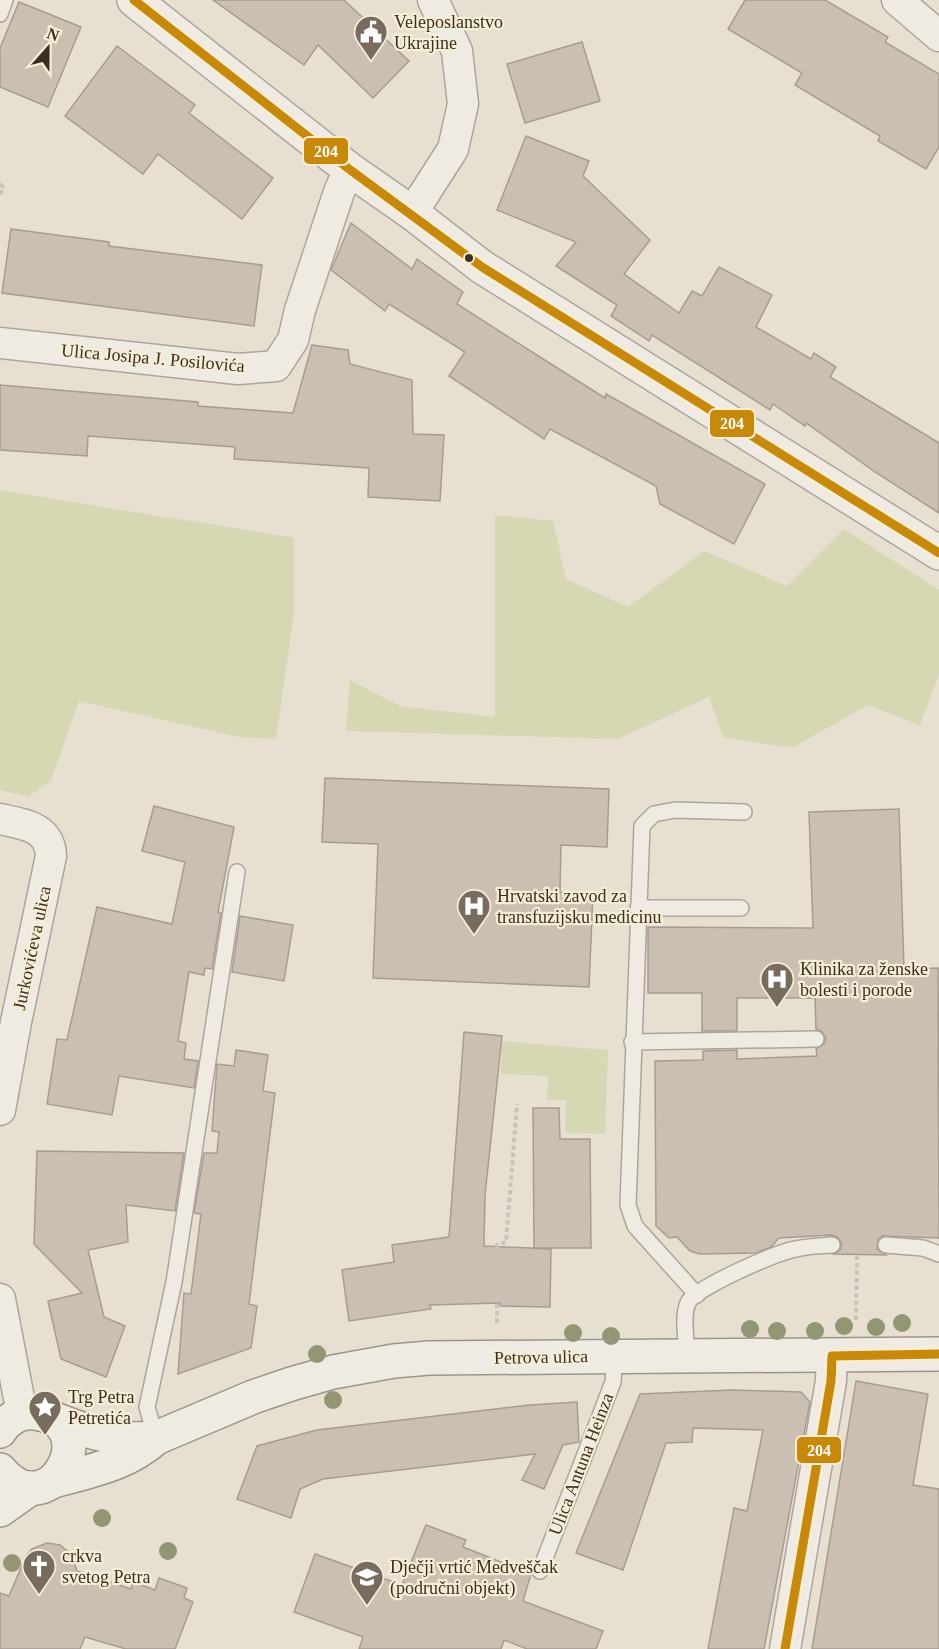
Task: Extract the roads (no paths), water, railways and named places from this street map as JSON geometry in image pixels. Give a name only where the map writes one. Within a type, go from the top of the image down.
[{"type":"main road","points":[[134,0],[349,169],[412,213],[482,267],[939,554]]},
{"type":"main road","name":"Petrova ulica","points":[[42,1484],[120,1462],[136,1454],[156,1438],[253,1397],[360,1366],[429,1358],[939,1354]]},
{"type":"main road","points":[[0,1510],[42,1484],[68,1461],[70,1449],[68,1437],[25,1421]]},
{"type":"main road","name":"Petrova ulica","points":[[25,1421],[79,1429],[106,1436],[156,1438]]},
{"type":"main road","points":[[0,1470],[8,1480],[42,1484]]},
{"type":"street","points":[[412,213],[453,149],[463,104],[457,51],[433,0]]},
{"type":"street","points":[[897,0],[939,36]]},
{"type":"street","name":"Ulica Josipa J. Posilovića","points":[[0,343],[238,369],[276,366],[293,340],[303,300],[339,192],[349,169]]},
{"type":"street","name":"Jurkovićeva ulica","points":[[0,819],[23,824],[45,834],[51,844],[51,856],[15,1022],[0,1110]]},
{"type":"street","points":[[0,1299],[25,1421]]},
{"type":"street","points":[[785,1649],[831,1381],[832,1356]]},
{"type":"lane","points":[[0,14],[5,0]]},
{"type":"lane","points":[[697,1295],[635,1226],[628,1205],[642,826],[654,814],[675,810],[744,812]]},
{"type":"lane","points":[[156,1438],[147,1407],[174,1282],[237,872]]},
{"type":"lane","points":[[638,908],[741,908]]},
{"type":"lane","points":[[633,1042],[816,1039]]},
{"type":"lane","points":[[687,1356],[686,1312],[690,1300],[760,1261],[794,1249],[832,1245]]},
{"type":"lane","points":[[886,1245],[923,1248],[939,1254]]},
{"type":"lane","name":"Ulica Antuna Heinza","points":[[540,1571],[610,1389],[615,1370],[615,1356]]},
{"type":"place","name":"Veleposlanstvo Ukrajine","points":[[371,61]]},
{"type":"place","name":"Hrvatski zavod za transfuzijsku medicinu","points":[[474,935]]},
{"type":"place","name":"Klinika za ženske bolesti i porode","points":[[777,1008]]},
{"type":"place","name":"Trg Petra Petretića","points":[[45,1436]]},
{"type":"place","name":"crkva svetog Petra","points":[[39,1595]]},
{"type":"place","name":"Dječji vrtić Medveščak (područni objekt)","points":[[367,1606]]}]
